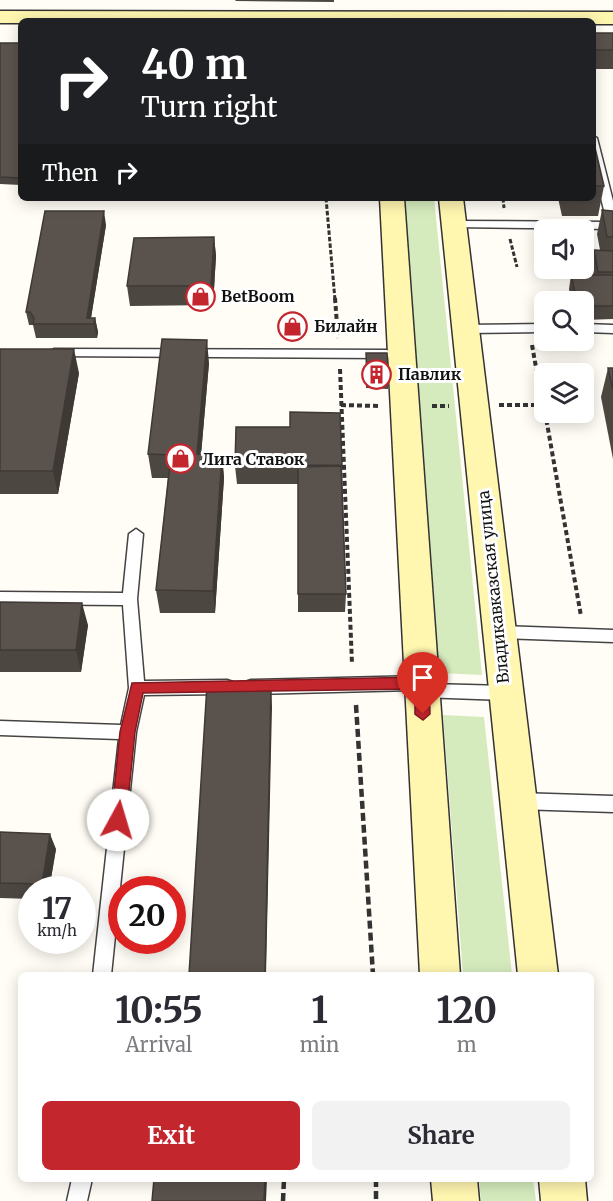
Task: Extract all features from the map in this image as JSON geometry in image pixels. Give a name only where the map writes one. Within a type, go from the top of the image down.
[{"type":"main road","points":[[0,17],[448,13],[613,18]]},
{"type":"main road","points":[[392,201],[440,972]]},
{"type":"main road","name":"Владикавказская улица","points":[[452,211],[538,972]]},
{"type":"main road","points":[[454,1182],[456,1201]]},
{"type":"main road","points":[[562,1182],[564,1201]]},
{"type":"lane","points":[[452,211],[506,224],[613,225],[596,155]]},
{"type":"lane","points":[[465,329],[534,328]]},
{"type":"lane","points":[[594,328],[613,329]]},
{"type":"lane","points":[[46,353],[402,354]]},
{"type":"lane","points":[[102,972],[128,732],[137,688],[130,599],[136,534]]},
{"type":"lane","points":[[0,598],[130,599]]},
{"type":"lane","points":[[499,632],[613,636]]},
{"type":"lane","points":[[137,688],[421,687],[505,693]]},
{"type":"lane","points":[[0,728],[128,732]]},
{"type":"lane","points":[[518,801],[613,804]]},
{"type":"lane","points":[[77,1201],[81,1182]]},
{"type":"path","points":[[326,201],[340,353],[340,405],[352,671]]},
{"type":"path","points":[[506,224],[517,267]]},
{"type":"path","points":[[528,328],[535,363]]},
{"type":"path","points":[[340,405],[383,406]]},
{"type":"path","points":[[493,405],[534,405]]},
{"type":"path","points":[[423,406],[452,406]]},
{"type":"path","points":[[546,423],[585,634]]},
{"type":"path","points":[[356,698],[374,972]]},
{"type":"path","points":[[283,1201],[284,1182]]},
{"type":"path","points":[[376,1182],[376,1201]]},
{"type":"green space","points":[[404,201],[434,201],[482,675],[438,673]]},
{"type":"green space","points":[[443,715],[484,717],[512,972],[463,972]]},
{"type":"green space","points":[[479,1182],[533,1182],[536,1201],[481,1201]]},
{"type":"building","points":[[596,33],[613,33],[613,50],[596,50]]},
{"type":"building","points":[[0,43],[18,43],[18,178],[0,177]]},
{"type":"building","points":[[596,152],[604,186],[596,186]]},
{"type":"building","points":[[602,210],[613,211],[613,237],[607,237]]},
{"type":"building","points":[[45,211],[104,211],[87,318],[95,318],[94,324],[33,324],[34,318],[30,312],[26,312]]},
{"type":"building","points":[[214,237],[211,286],[127,286],[134,238]]},
{"type":"building","points":[[594,250],[613,251],[613,272],[598,272]]},
{"type":"building","points":[[594,275],[613,275],[613,306],[594,306],[594,291],[575,291],[572,279],[594,279]]},
{"type":"building","points":[[162,339],[207,340],[197,454],[222,455],[213,591],[156,590],[171,455],[148,454]]},
{"type":"building","points":[[0,349],[74,349],[53,471],[0,471]]},
{"type":"building","name":"Павлик","points":[[366,353],[387,353],[389,382],[367,381]]},
{"type":"building","points":[[608,368],[613,368],[613,390]]},
{"type":"building","points":[[290,412],[340,413],[342,465],[235,466],[236,427],[290,427]]},
{"type":"building","points":[[341,466],[346,594],[298,594],[298,467]]},
{"type":"building","points":[[0,602],[82,603],[76,650],[0,650]]},
{"type":"building","points":[[207,685],[271,685],[265,972],[189,972]]},
{"type":"building","points":[[0,832],[50,834],[43,876],[18,876],[18,883],[0,883]]},
{"type":"building","points":[[154,1182],[265,1182],[264,1201],[152,1201]]},
{"type":"place","name":"BetBoom","points":[[200,296]]},
{"type":"place","name":"Билайн","points":[[293,326]]},
{"type":"place","name":"Павлик","points":[[377,374]]},
{"type":"place","name":"Лига Ставок","points":[[181,459]]},
{"type":"route","points":[[118,820],[128,732],[137,688],[355,686],[422,683],[423,714]]}]
